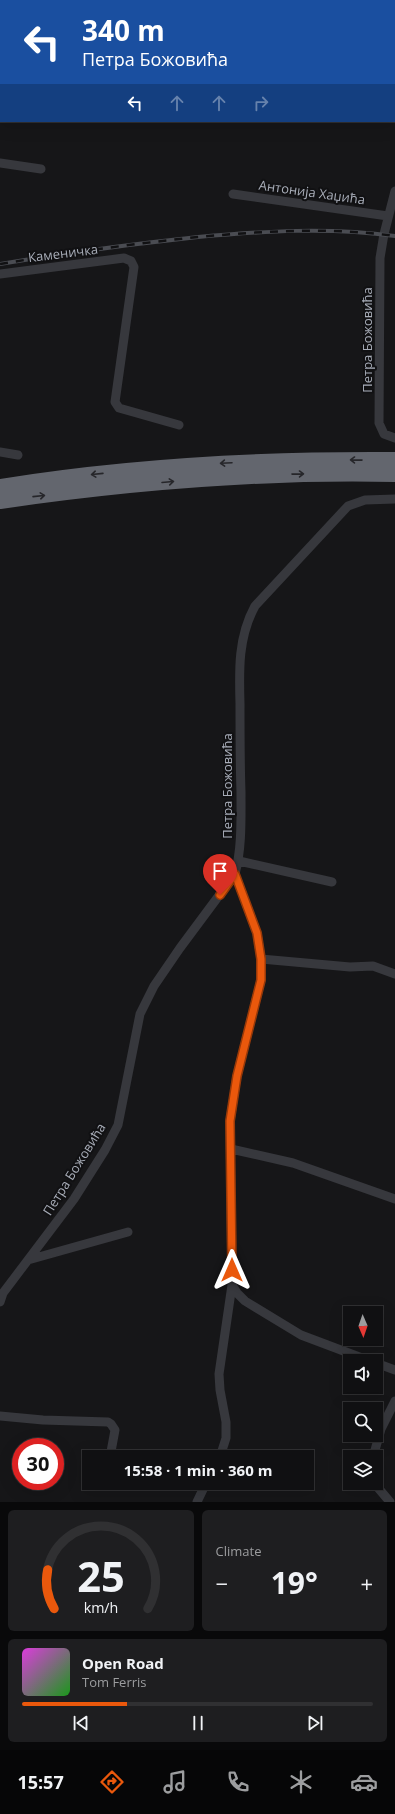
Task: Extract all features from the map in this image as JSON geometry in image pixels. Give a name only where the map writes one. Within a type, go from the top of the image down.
[{"type":"highway","points":[[0,487],[107,473],[203,464],[315,460],[395,460]]},
{"type":"highway","points":[[0,501],[149,483],[227,477],[395,474]]},
{"type":"street","points":[[0,163],[41,169]]},
{"type":"street","points":[[388,216],[395,191]]},
{"type":"street","name":"Антонија Хаџића","points":[[233,194],[388,216]]},
{"type":"street","name":"Петра Божовића","points":[[388,216],[380,258],[380,423],[384,434],[395,438]]},
{"type":"street","name":"Каменичка","points":[[0,274],[124,258],[130,260],[134,267],[115,402],[119,408],[180,425]]},
{"type":"street","points":[[0,452],[18,455]]},
{"type":"street","name":"Петра Божовића","points":[[0,1302],[3,1293],[74,1198],[105,1150],[118,1125],[140,1014],[154,986],[180,948],[235,874],[239,861],[241,826],[239,666],[242,638],[248,620],[255,606],[348,506],[365,500],[395,499]]},
{"type":"street","points":[[239,861],[332,882]]},
{"type":"street","points":[[222,1450],[226,1438],[226,1422],[220,1390],[219,1374],[232,1285],[230,1121],[237,1076],[261,980],[261,959],[257,933],[235,874]]},
{"type":"street","points":[[261,959],[350,967],[373,966],[395,974]]},
{"type":"street","points":[[231,1148],[293,1163],[395,1199]]},
{"type":"street","points":[[28,1260],[128,1232]]},
{"type":"street","points":[[232,1285],[245,1301],[301,1335],[351,1354]]},
{"type":"street","points":[[383,1366],[395,1370]]},
{"type":"street","points":[[375,1450],[381,1429],[395,1401]]},
{"type":"street","points":[[0,1416],[43,1420],[108,1422],[115,1430],[111,1450]]},
{"type":"street","points":[[197,1502],[203,1490]]},
{"type":"street","points":[[380,1490],[390,1502]]},
{"type":"railway","points":[[0,264],[124,246],[247,233],[321,231],[370,233],[395,236]]},
{"type":"route","points":[[220,895],[235,874],[257,933],[261,959],[261,980],[237,1076],[230,1121],[232,1270]]}]
